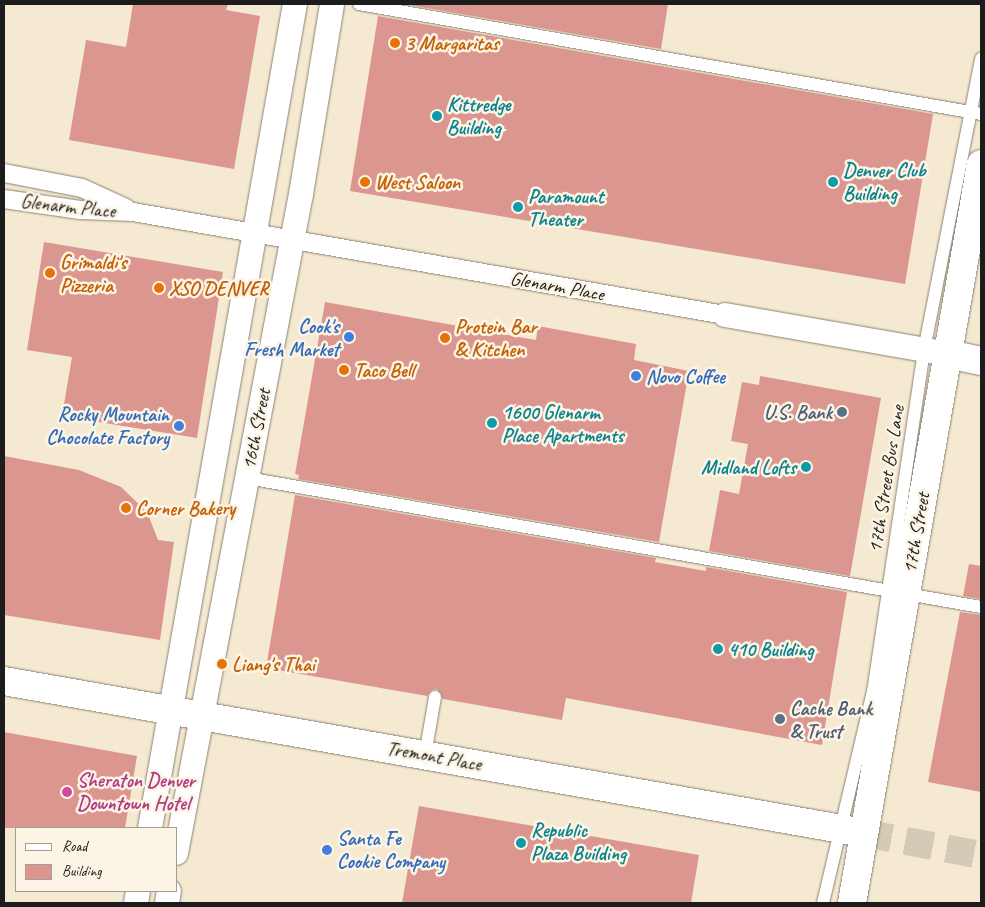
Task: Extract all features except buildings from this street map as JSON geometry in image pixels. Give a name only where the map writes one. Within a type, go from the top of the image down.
[{"type":"street","name":"16th Street","points":[[150,827],[295,4]]},
{"type":"street","name":"16th Street","points":[[178,841],[201,716],[213,670],[292,239],[332,4]]},
{"type":"street","name":"17th Street","points":[[852,903],[853,831],[897,592],[936,352],[981,164]]},
{"type":"street","name":"Glenarm Place","points":[[4,173],[82,188],[133,212]]},
{"type":"street","name":"Glenarm Place","points":[[4,199],[80,210],[133,212],[981,360]]},
{"type":"street","name":"Tremont Place","points":[[4,681],[853,831]]},
{"type":"lane","points":[[359,4],[976,113]]},
{"type":"lane","points":[[936,352],[976,113],[981,59]]},
{"type":"lane","points":[[247,478],[981,607]]},
{"type":"lane","points":[[425,755],[435,698]]},
{"type":"lane","points":[[823,903],[853,831]]},
{"type":"tunnel","points":[[864,833],[981,855]]},
{"type":"place","name":"3 Margaritas","points":[[395,43]]},
{"type":"place","name":"Kittredge Building","points":[[437,116]]},
{"type":"place","name":"West Saloon","points":[[365,182]]},
{"type":"place","name":"Denver Club Building","points":[[833,182]]},
{"type":"place","name":"Paramount Theater","points":[[518,207]]},
{"type":"place","name":"Grimaldi's Pizzeria","points":[[50,273]]},
{"type":"place","name":"XSO DENVER","points":[[159,288]]},
{"type":"place","name":"Cook's Fresh Market","points":[[349,337]]},
{"type":"place","name":"Protein Bar & Kitchen","points":[[445,338]]},
{"type":"place","name":"Taco Bell","points":[[344,370]]},
{"type":"place","name":"Novo Coffee","points":[[636,376]]},
{"type":"place","name":"U.S. Bank","points":[[842,412]]},
{"type":"place","name":"1600 Glenarm Place Apartments","points":[[492,423]]},
{"type":"place","name":"Rocky Mountain Chocolate Factory","points":[[179,426]]},
{"type":"place","name":"Midland Lofts","points":[[806,467]]},
{"type":"place","name":"Corner Bakery","points":[[126,508]]},
{"type":"place","name":"410 Building","points":[[718,649]]},
{"type":"place","name":"Liang's Thai","points":[[222,664]]},
{"type":"place","name":"Cache Bank & Trust","points":[[780,719]]},
{"type":"place","name":"Sheraton Denver Downtown Hotel","points":[[67,792]]},
{"type":"place","name":"Republic Plaza Building","points":[[521,843]]},
{"type":"place","name":"Santa Fe Cookie Company","points":[[327,850]]}]
